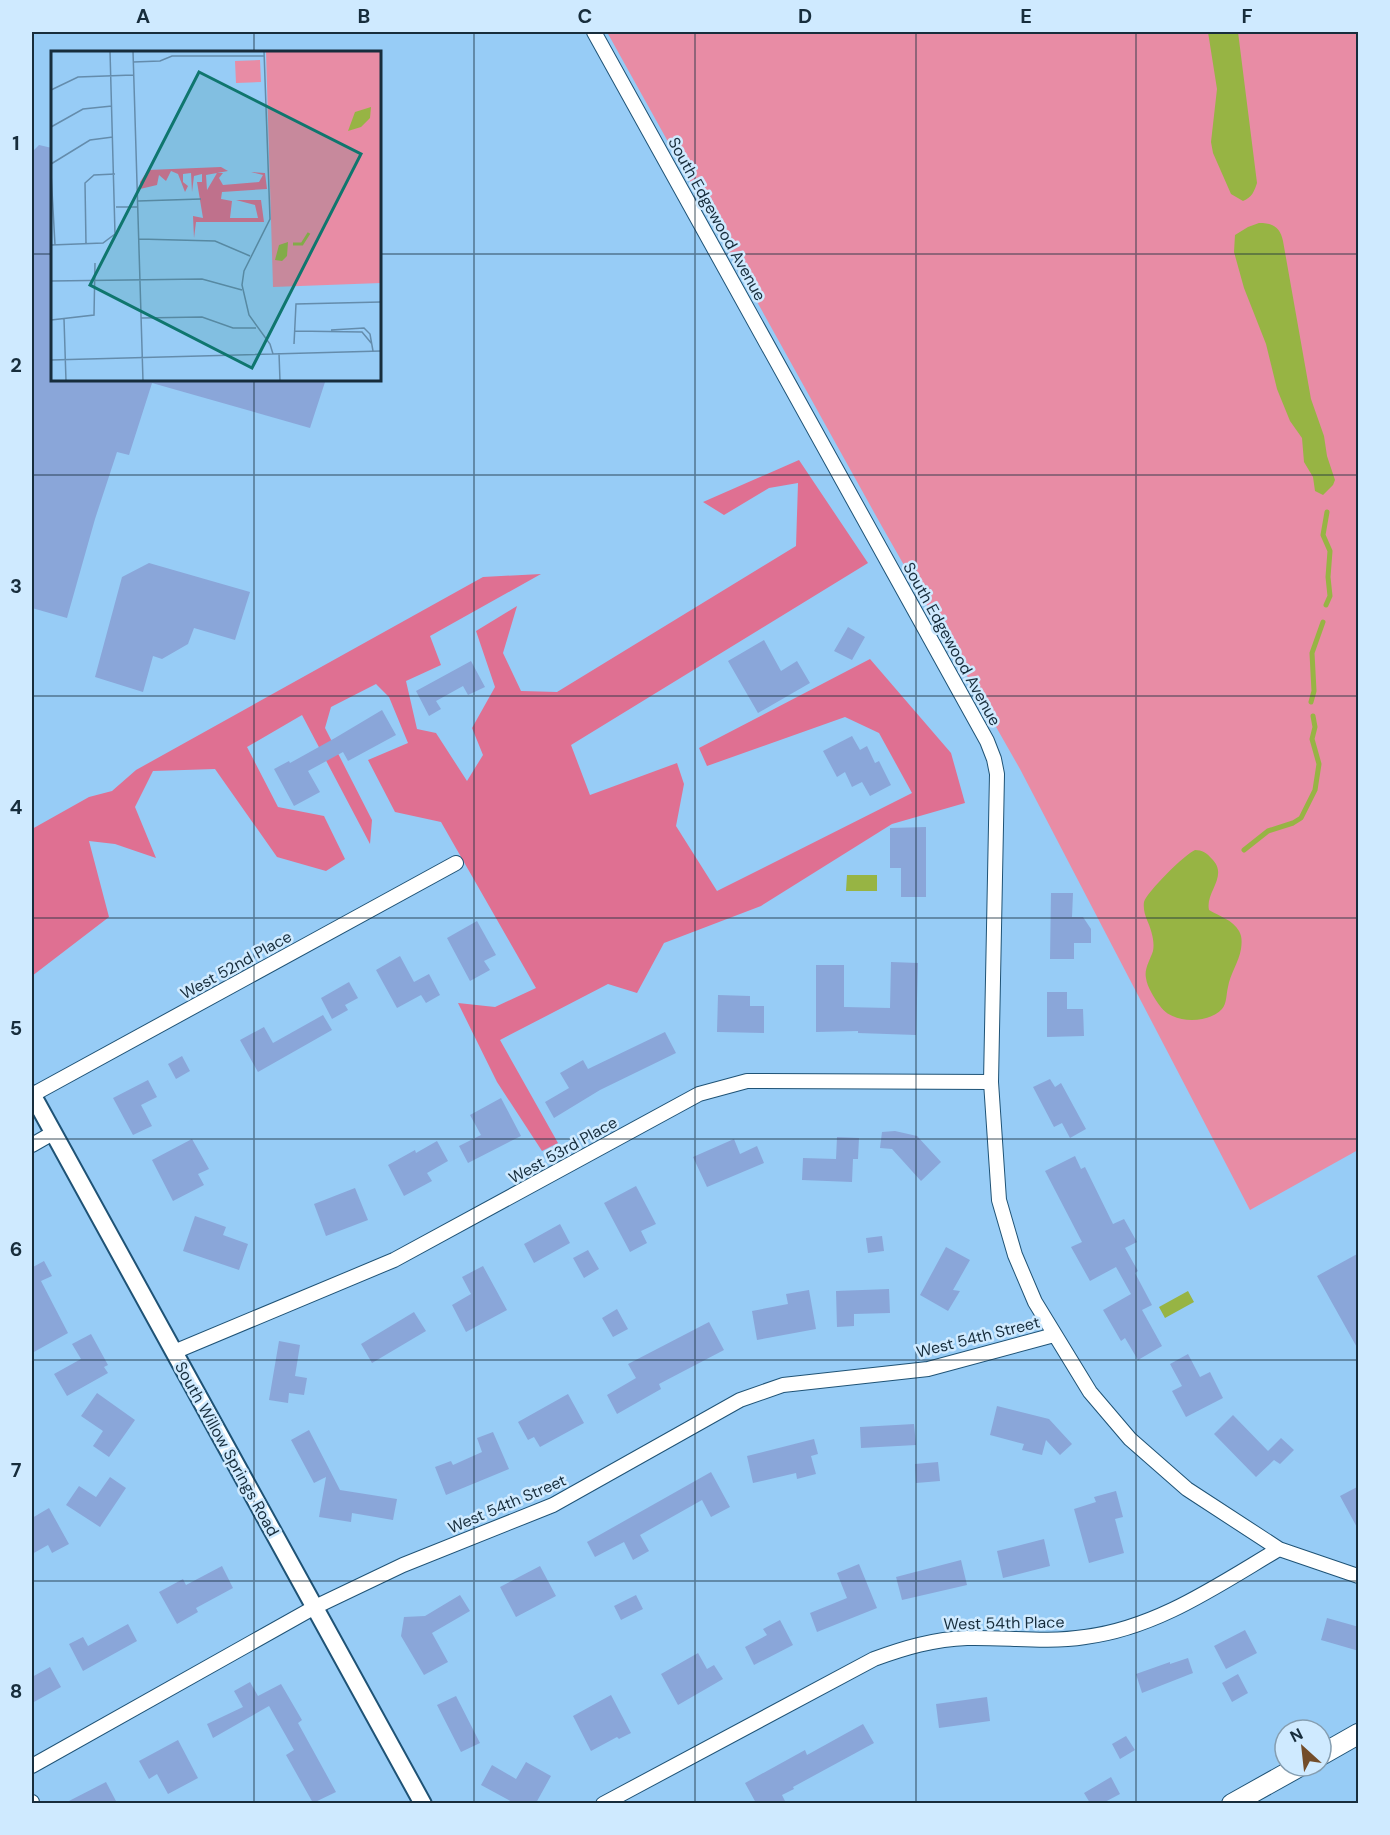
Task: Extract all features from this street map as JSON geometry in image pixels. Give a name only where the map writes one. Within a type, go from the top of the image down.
[{"type":"main road","points":[[1333,1748],[1359,1734]]},
{"type":"main road","points":[[1232,1803],[1278,1778]]},
{"type":"street","name":"South Edgewood Avenue","points":[[594,32],[898,579],[987,741],[994,759],[997,774],[991,1082],[999,1200],[1015,1255],[1035,1302],[1090,1392],[1130,1439],[1187,1489],[1279,1549],[1359,1576]]},
{"type":"street","name":"West 52nd Place","points":[[32,1094],[456,863]]},
{"type":"street","name":"West 53rd Place","points":[[174,1352],[394,1260],[699,1094],[747,1081],[991,1082]]},
{"type":"street","name":"South Willow Springs Road","points":[[32,1094],[423,1803]]},
{"type":"street","points":[[32,1146],[53,1133]]},
{"type":"street","name":"West 54th Street","points":[[32,1766],[315,1608],[403,1565],[553,1505],[740,1400],[783,1385],[928,1369],[1054,1335]]},
{"type":"street","name":"West 54th Place","points":[[603,1803],[874,1659],[932,1641],[967,1638],[1083,1638],[1120,1631],[1185,1605],[1279,1549]]},
{"type":"shaded area","points":[[607,32],[1358,32],[1358,1150],[1250,1210],[1020,769],[880,523]]},
{"type":"shaded area","points":[[1208,32],[1238,32],[1257,183],[1249,198],[1243,201],[1231,194],[1213,153],[1211,142],[1217,89]]},
{"type":"shaded area","points":[[1259,223],[1275,227],[1280,232],[1283,241],[1311,399],[1324,436],[1327,456],[1335,480],[1323,495],[1315,491],[1313,477],[1304,462],[1302,438],[1290,421],[1277,389],[1266,344],[1244,288],[1234,252],[1235,235]]},
{"type":"shaded area","points":[[799,460],[868,563],[571,745],[590,795],[677,763],[684,784],[676,826],[717,891],[912,793],[879,733],[845,717],[707,766],[699,748],[870,659],[951,753],[965,803],[892,824],[761,906],[664,943],[637,993],[608,984],[500,1040],[558,1143],[542,1151],[497,1082],[458,1003],[495,1007],[536,988],[441,822],[395,812],[368,760],[408,743],[389,697],[376,684],[331,707],[325,728],[372,820],[370,844],[302,715],[247,747],[278,807],[324,816],[345,859],[326,871],[277,857],[215,769],[153,771],[135,807],[156,858],[115,844],[89,841],[109,917],[32,976],[32,829],[89,797],[112,791],[136,770],[483,577],[541,574],[430,636],[441,665],[406,681],[417,729],[436,733],[467,781],[483,755],[472,728],[495,687],[476,631],[517,606],[503,653],[521,691],[557,692],[796,546],[798,483],[769,488],[724,515],[703,502]]},
{"type":"shaded area","points":[[1195,850],[1208,855],[1217,865],[1217,878],[1210,897],[1209,910],[1230,921],[1236,927],[1241,935],[1242,944],[1229,982],[1224,1007],[1216,1014],[1190,1020],[1181,1019],[1166,1012],[1148,985],[1146,971],[1153,951],[1153,943],[1144,902],[1159,882],[1183,858]]},
{"type":"shaded area","points":[[847,875],[877,875],[877,891],[846,891]]},
{"type":"shaded area","points":[[1188,1291],[1194,1302],[1165,1318],[1159,1307]]},
{"type":"building","points":[[39,145],[51,148],[51,381],[153,381],[129,455],[117,452],[67,618],[32,608],[32,152]]},
{"type":"building","points":[[153,381],[325,382],[310,428],[152,383]]},
{"type":"building","points":[[149,563],[250,592],[235,640],[194,628],[188,644],[162,659],[153,656],[143,692],[95,677],[122,577]]},
{"type":"building","points":[[848,627],[865,637],[852,660],[834,651]]},
{"type":"building","points":[[764,640],[781,671],[797,661],[810,683],[758,713],[728,661]]},
{"type":"building","points":[[471,661],[485,687],[468,695],[463,686],[436,701],[441,709],[429,716],[416,691]]},
{"type":"building","points":[[382,710],[396,735],[348,761],[343,752],[308,771],[320,792],[294,806],[274,769],[289,761],[290,763]]},
{"type":"building","points":[[852,736],[860,750],[867,746],[875,763],[879,761],[891,785],[870,796],[862,782],[852,787],[845,772],[837,777],[823,751]]},
{"type":"building","points":[[926,827],[926,897],[901,897],[901,868],[890,868],[890,828]]},
{"type":"building","points":[[1051,893],[1073,893],[1072,917],[1083,917],[1091,929],[1091,943],[1074,943],[1074,959],[1050,959]]},
{"type":"building","points":[[477,921],[496,955],[484,961],[490,970],[470,981],[447,938]]},
{"type":"building","points":[[400,956],[414,982],[429,974],[440,995],[426,1003],[421,995],[397,1008],[376,970]]},
{"type":"building","points":[[891,962],[918,963],[916,1035],[858,1033],[858,1031],[816,1032],[816,965],[844,965],[844,1007],[890,1008]]},
{"type":"building","points":[[349,982],[358,998],[345,1005],[348,1010],[332,1019],[321,998]]},
{"type":"building","points":[[1047,992],[1067,992],[1067,1009],[1083,1009],[1084,1036],[1047,1037]]},
{"type":"building","points":[[718,995],[750,996],[750,1006],[764,1006],[764,1033],[717,1032]]},
{"type":"building","points":[[323,1015],[332,1030],[258,1072],[240,1040],[264,1027],[273,1043]]},
{"type":"building","points":[[665,1032],[676,1053],[600,1090],[554,1118],[545,1102],[569,1088],[560,1073],[583,1060],[588,1069]]},
{"type":"building","points":[[182,1056],[190,1071],[176,1079],[168,1064]]},
{"type":"building","points":[[1050,1079],[1055,1087],[1061,1083],[1086,1129],[1070,1138],[1062,1123],[1054,1127],[1033,1087]]},
{"type":"building","points":[[148,1080],[157,1097],[141,1105],[152,1126],[133,1135],[113,1098]]},
{"type":"building","points":[[501,1098],[521,1136],[468,1163],[459,1146],[481,1135],[470,1115]]},
{"type":"building","points":[[895,1131],[917,1136],[941,1162],[921,1181],[892,1149],[880,1148],[882,1132]]},
{"type":"building","points":[[837,1137],[859,1138],[858,1159],[853,1159],[852,1182],[802,1180],[803,1158],[836,1159]]},
{"type":"building","points":[[192,1139],[209,1169],[198,1174],[204,1185],[173,1201],[152,1160]]},
{"type":"building","points":[[734,1139],[740,1154],[757,1146],[764,1163],[707,1187],[693,1157]]},
{"type":"building","points":[[437,1141],[448,1161],[427,1173],[432,1181],[404,1196],[388,1165]]},
{"type":"building","points":[[1075,1156],[1081,1169],[1085,1167],[1113,1224],[1124,1219],[1137,1242],[1125,1248],[1138,1271],[1135,1273],[1152,1305],[1142,1310],[1162,1346],[1138,1360],[1125,1338],[1121,1341],[1103,1310],[1131,1294],[1116,1267],[1090,1281],[1071,1247],[1082,1242],[1045,1171]]},
{"type":"building","points":[[636,1186],[656,1224],[641,1231],[647,1243],[630,1252],[604,1203]]},
{"type":"building","points":[[355,1188],[368,1220],[326,1236],[314,1204]]},
{"type":"building","points":[[195,1216],[226,1227],[223,1235],[248,1244],[239,1270],[183,1251]]},
{"type":"building","points":[[560,1224],[570,1243],[534,1263],[524,1244]]},
{"type":"building","points":[[882,1236],[884,1251],[868,1253],[866,1238]]},
{"type":"building","points":[[946,1247],[970,1260],[953,1290],[960,1291],[948,1311],[920,1295]]},
{"type":"building","points":[[588,1250],[599,1269],[584,1278],[573,1258]]},
{"type":"building","points":[[1359,1253],[1359,1351],[1317,1276]]},
{"type":"building","points":[[44,1261],[52,1276],[41,1281],[68,1333],[32,1353],[32,1264],[33,1267]]},
{"type":"building","points":[[483,1266],[507,1310],[466,1332],[452,1305],[471,1294],[462,1277]]},
{"type":"building","points":[[889,1289],[890,1313],[854,1314],[854,1326],[837,1327],[836,1291]]},
{"type":"building","points":[[809,1290],[816,1329],[757,1340],[752,1311],[788,1304],[786,1294]]},
{"type":"building","points":[[617,1309],[628,1329],[613,1337],[602,1318]]},
{"type":"building","points":[[414,1312],[426,1331],[372,1363],[361,1344]]},
{"type":"building","points":[[709,1322],[724,1350],[659,1384],[661,1389],[617,1414],[607,1395],[636,1378],[628,1364]]},
{"type":"building","points":[[91,1334],[108,1365],[104,1367],[108,1373],[67,1396],[54,1374],[81,1359],[72,1344]]},
{"type":"building","points":[[279,1341],[300,1345],[295,1376],[307,1378],[304,1395],[289,1393],[288,1403],[269,1400]]},
{"type":"building","points":[[1188,1354],[1200,1377],[1210,1372],[1223,1398],[1186,1417],[1172,1391],[1182,1386],[1170,1364]]},
{"type":"building","points":[[97,1393],[135,1420],[109,1457],[93,1446],[103,1431],[81,1416]]},
{"type":"building","points":[[568,1394],[584,1423],[540,1447],[534,1437],[528,1440],[518,1422]]},
{"type":"building","points":[[997,1406],[1049,1419],[1072,1444],[1060,1455],[1046,1440],[1042,1455],[1022,1450],[1024,1444],[990,1435]]},
{"type":"building","points":[[1233,1415],[1268,1451],[1281,1438],[1294,1450],[1280,1464],[1274,1460],[1256,1477],[1214,1434]]},
{"type":"building","points":[[914,1424],[916,1445],[861,1448],[860,1427]]},
{"type":"building","points":[[309,1430],[340,1490],[397,1499],[393,1520],[352,1513],[351,1522],[319,1517],[326,1477],[314,1483],[291,1440]]},
{"type":"building","points":[[493,1432],[509,1469],[446,1495],[435,1467],[451,1461],[453,1465],[482,1452],[477,1438]]},
{"type":"building","points":[[814,1439],[818,1454],[811,1456],[816,1474],[797,1479],[796,1473],[753,1483],[747,1456]]},
{"type":"building","points":[[938,1462],[940,1481],[916,1483],[915,1464]]},
{"type":"building","points":[[711,1472],[730,1507],[711,1517],[702,1500],[640,1535],[649,1551],[633,1560],[624,1542],[595,1557],[587,1542]]},
{"type":"building","points":[[110,1477],[126,1488],[100,1527],[66,1505],[79,1486],[96,1497]]},
{"type":"building","points":[[1359,1486],[1359,1531],[1340,1496]]},
{"type":"building","points":[[1116,1491],[1123,1517],[1115,1519],[1124,1553],[1089,1563],[1074,1509],[1096,1502],[1094,1497]]},
{"type":"building","points":[[49,1508],[69,1544],[52,1553],[48,1545],[32,1554],[32,1518]]},
{"type":"building","points":[[1044,1539],[1050,1566],[1003,1578],[997,1551]]},
{"type":"building","points":[[961,1560],[967,1585],[902,1600],[896,1577]]},
{"type":"building","points":[[859,1564],[877,1608],[817,1632],[810,1613],[847,1598],[837,1573]]},
{"type":"building","points":[[222,1566],[233,1588],[196,1608],[198,1612],[177,1624],[159,1592],[183,1579],[186,1585]]},
{"type":"building","points":[[540,1566],[556,1596],[516,1617],[500,1587]]},
{"type":"building","points":[[460,1595],[470,1611],[432,1633],[448,1662],[424,1675],[401,1636],[404,1617],[425,1616]]},
{"type":"building","points":[[636,1595],[643,1609],[621,1620],[614,1606]]},
{"type":"building","points":[[1327,1618],[1359,1627],[1359,1651],[1321,1640]]},
{"type":"building","points":[[780,1620],[793,1645],[754,1665],[745,1647],[767,1635],[763,1629]]},
{"type":"building","points":[[128,1624],[137,1641],[83,1671],[69,1644],[83,1637],[88,1646]]},
{"type":"building","points":[[1245,1630],[1257,1653],[1226,1669],[1214,1646]]},
{"type":"building","points":[[698,1653],[707,1669],[714,1665],[723,1679],[678,1705],[661,1674]]},
{"type":"building","points":[[1188,1658],[1193,1673],[1142,1693],[1136,1674]]},
{"type":"building","points":[[50,1667],[61,1687],[32,1703],[32,1677]]},
{"type":"building","points":[[1238,1674],[1248,1693],[1232,1702],[1222,1683]]},
{"type":"building","points":[[250,1682],[258,1696],[281,1684],[302,1720],[298,1723],[336,1792],[313,1803],[286,1755],[294,1750],[269,1706],[213,1738],[207,1724],[243,1707],[234,1691]]},
{"type":"building","points":[[611,1695],[631,1733],[619,1739],[617,1737],[591,1751],[573,1716]]},
{"type":"building","points":[[456,1696],[480,1743],[461,1752],[437,1705]]},
{"type":"building","points":[[987,1697],[990,1721],[939,1728],[936,1704]]},
{"type":"building","points":[[863,1724],[874,1743],[793,1787],[794,1789],[782,1795],[786,1803],[756,1803],[745,1783],[805,1750],[807,1755]]},
{"type":"building","points":[[1126,1736],[1135,1750],[1120,1759],[1112,1744]]},
{"type":"building","points":[[178,1740],[198,1778],[168,1794],[157,1774],[149,1779],[139,1761]]},
{"type":"building","points":[[526,1762],[551,1776],[536,1803],[514,1803],[481,1785],[492,1765],[516,1779]]},
{"type":"building","points":[[1111,1777],[1120,1794],[1103,1803],[1090,1803],[1084,1793]]},
{"type":"building","points":[[106,1782],[117,1803],[65,1803]]},
{"type":"waterway","points":[[1326,605],[1330,596],[1328,577],[1330,551],[1323,535],[1327,512]]},
{"type":"waterway","points":[[1311,702],[1314,691],[1312,653],[1323,622]]},
{"type":"waterway","points":[[1244,850],[1268,831],[1301,818],[1315,790],[1319,764],[1312,739],[1315,727],[1313,716]]}]
